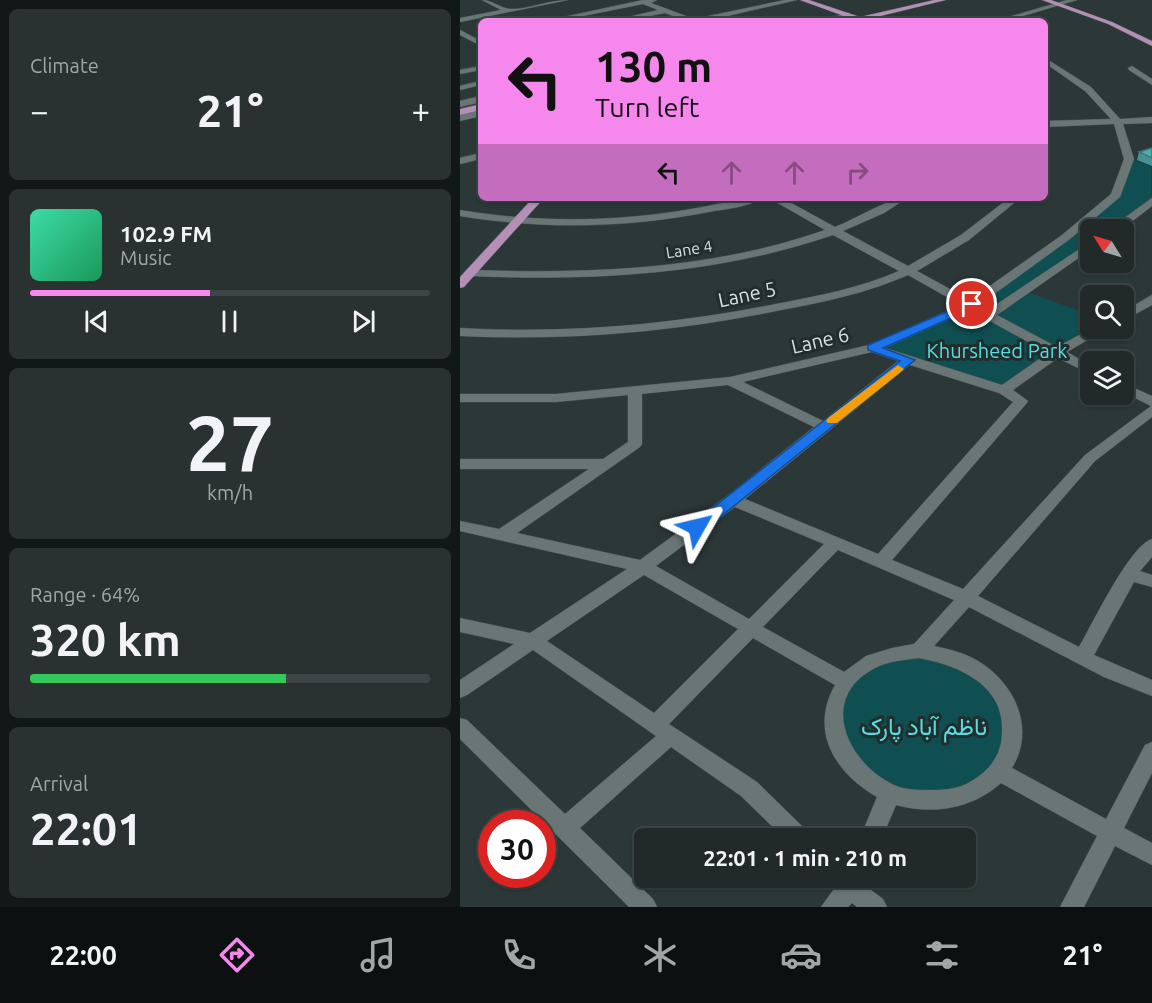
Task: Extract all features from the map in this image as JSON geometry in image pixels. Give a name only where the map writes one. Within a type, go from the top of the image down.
[{"type":"main road","points":[[803,0],[849,18]]},
{"type":"main road","points":[[871,18],[943,0]]},
{"type":"main road","points":[[1045,0],[1110,23],[1152,44]]},
{"type":"main road","points":[[461,110],[478,107]]},
{"type":"main road","points":[[463,279],[537,201]]},
{"type":"street","points":[[485,0],[508,11]]},
{"type":"street","points":[[460,20],[565,0]]},
{"type":"street","points":[[563,18],[654,0]]},
{"type":"street","points":[[708,18],[794,0]]},
{"type":"street","points":[[1009,18],[1074,0]]},
{"type":"street","points":[[643,2],[685,18]]},
{"type":"street","points":[[629,18],[664,11]]},
{"type":"street","points":[[460,32],[464,37],[478,43]]},
{"type":"street","name":"Lane 6","points":[[460,398],[556,398],[730,381],[873,348],[972,304],[1066,237],[1116,195],[1129,159],[1118,122],[1088,89],[1048,62]]},
{"type":"street","points":[[1132,68],[1152,84]]},
{"type":"street","points":[[460,72],[478,69]]},
{"type":"street","points":[[460,88],[478,84]]},
{"type":"street","points":[[461,110],[478,101]]},
{"type":"street","points":[[461,110],[478,113]]},
{"type":"street","points":[[1048,124],[1152,120]]},
{"type":"street","points":[[460,161],[478,157]]},
{"type":"street","points":[[460,213],[516,222],[582,224],[649,220],[713,210],[746,201]]},
{"type":"street","points":[[779,201],[1080,364]]},
{"type":"street","name":"Lane 4","points":[[463,279],[664,270],[738,258],[784,247],[834,231],[869,217],[897,201]]},
{"type":"street","name":"Lane 5","points":[[460,332],[514,336],[624,331],[716,321],[818,299],[866,286],[910,270],[986,223],[1012,201]]},
{"type":"street","points":[[1128,219],[1152,201]]},
{"type":"street","points":[[990,314],[1080,252]]},
{"type":"street","points":[[1134,310],[1152,299]]},
{"type":"street","points":[[1004,390],[1058,352],[1082,339]]},
{"type":"street","points":[[873,348],[1004,390],[1021,401],[881,562]]},
{"type":"street","points":[[460,690],[643,567],[733,500],[908,360]]},
{"type":"street","points":[[730,381],[825,427]]},
{"type":"street","points":[[501,536],[635,444],[635,392]]},
{"type":"street","points":[[1134,393],[1152,402]]},
{"type":"street","points":[[919,651],[1090,458],[1152,410]]},
{"type":"street","points":[[460,464],[608,464]]},
{"type":"street","points":[[733,500],[965,597],[1111,672],[1152,688]]},
{"type":"street","points":[[460,526],[643,567],[846,682]]},
{"type":"street","points":[[564,828],[663,730],[751,628],[835,543]]},
{"type":"street","points":[[1083,658],[1129,574],[1152,544]]},
{"type":"street","points":[[1129,574],[1152,581]]},
{"type":"street","points":[[460,625],[533,641],[749,789],[789,828]]},
{"type":"street","points":[[919,651],[946,656],[972,666],[992,682],[1008,703],[1014,727],[1012,751],[1000,772],[979,789],[952,799],[921,800],[890,793],[862,777],[842,755],[833,729],[834,704],[846,682],[865,665],[890,654],[919,651]]},
{"type":"street","points":[[460,726],[645,907]]},
{"type":"street","points":[[1072,907],[1152,752]]},
{"type":"street","points":[[1000,772],[1152,855]]},
{"type":"street","points":[[875,828],[890,793]]},
{"type":"street","points":[[834,907],[844,888]]},
{"type":"street","points":[[855,888],[875,907]]},
{"type":"green space","name":"Khursheed Park","points":[[1129,159],[1151,166],[1151,200],[1124,219],[1084,219],[1116,195]]},
{"type":"green space","name":"Khursheed Park","points":[[1080,222],[1080,251],[1025,291],[1080,311],[1080,339],[1086,339],[1004,390],[873,348],[972,304]]},
{"type":"green space","name":"ناظم آباد پارک","points":[[890,654],[946,655],[1008,703],[1000,772],[921,800],[862,777],[835,704],[846,682]]},
{"type":"building","points":[[1152,148],[1152,158],[1139,152]]},
{"type":"slow traffic","points":[[833,421],[898,369]]},
{"type":"route","points":[[697,527],[908,360],[873,348],[972,304]]}]
